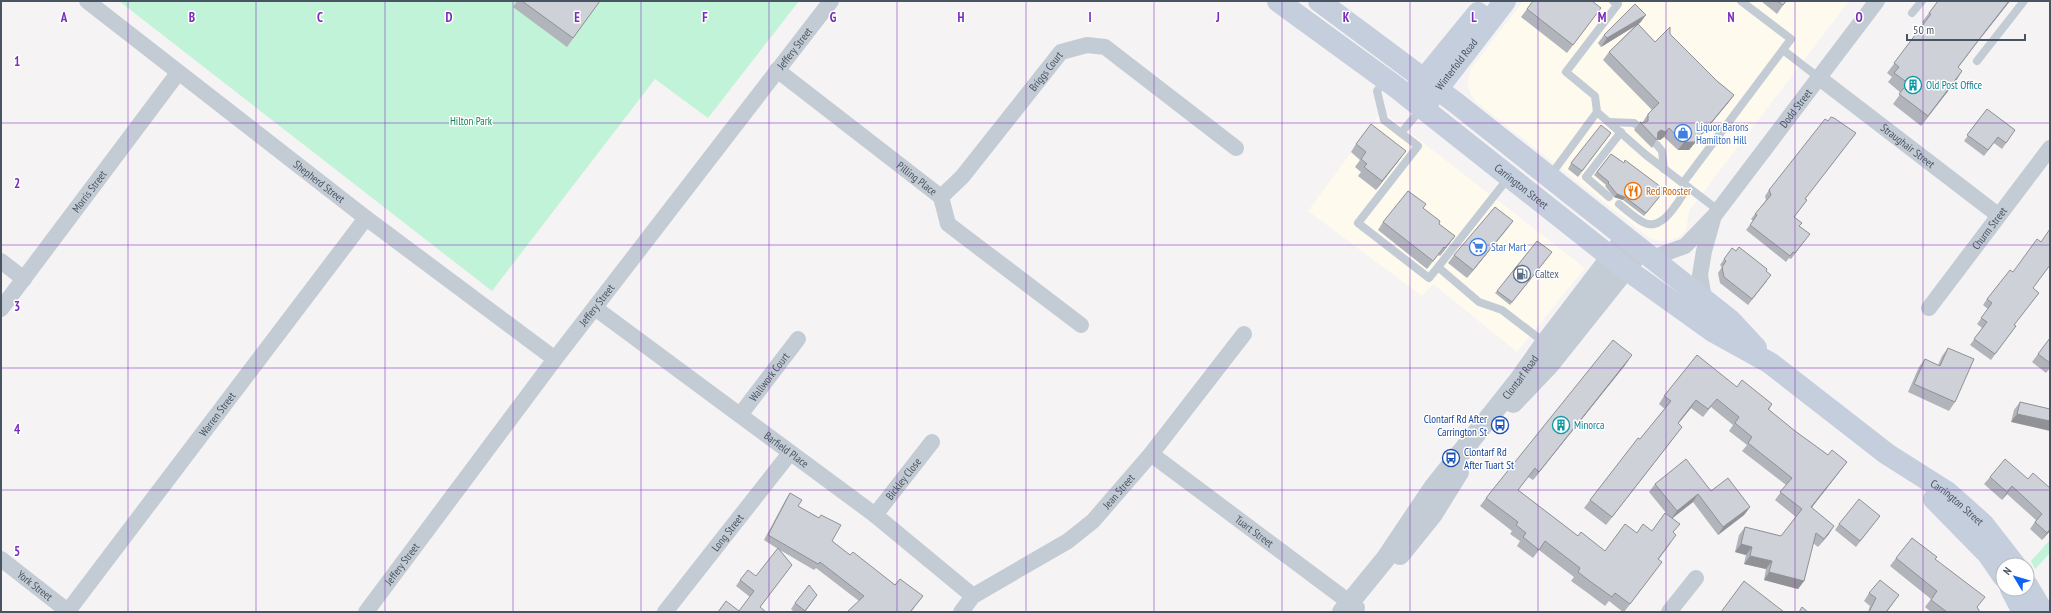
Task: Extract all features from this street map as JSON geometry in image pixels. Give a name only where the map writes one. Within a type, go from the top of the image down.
[{"type":"main road","name":"Carrington Street","points":[[1278,1],[1416,102],[1618,263],[1714,332],[1770,363],[1887,454],[1947,492],[1983,524],[2009,557]]},
{"type":"main road","name":"Carrington Street","points":[[1319,1],[1431,83],[1704,299],[1730,320],[1770,363]]},
{"type":"main road","name":"Winterfold Road","points":[[1416,102],[1488,1]]},
{"type":"main road","name":"Winterfold Road","points":[[1431,83],[1505,1]]},
{"type":"main road","name":"Carrington Street","points":[[1887,454],[1953,518],[1988,554],[1995,564]]},
{"type":"main road","points":[[2015,597],[2023,612]]},
{"type":"main road","points":[[2034,597],[2043,612]]},
{"type":"street","name":"Shepherd Street","points":[[87,1],[366,218],[555,359]]},
{"type":"street","name":"Jeffery Street","points":[[366,612],[555,359],[831,1]]},
{"type":"street","name":"Dodd Street","points":[[1640,248],[1685,246],[1716,213],[1818,76],[1877,1]]},
{"type":"street","name":"Briggs Court","points":[[941,197],[962,178],[1061,52],[1086,45],[1105,47],[1236,148]]},
{"type":"street","name":"Pilling Place","points":[[777,70],[941,197],[948,224],[1081,325]]},
{"type":"street","name":"Morris Street","points":[[1,309],[178,73]]},
{"type":"street","name":"Straughair Street","points":[[1818,76],[1998,215]]},
{"type":"street","name":"Churm Street","points":[[1929,308],[2050,148]]},
{"type":"street","name":"Dodd Street","points":[[1704,299],[1700,275],[1704,251],[1716,213]]},
{"type":"street","name":"Warren Street","points":[[69,612],[366,218]]},
{"type":"street","name":"Clontarf Road","points":[[1350,609],[1433,488],[1518,381],[1544,343],[1618,263],[1640,248]]},
{"type":"street","points":[[1,261],[24,279]]},
{"type":"street","name":"Clontarf Road","points":[[1350,609],[1419,533],[1476,448],[1511,406],[1550,364],[1618,263]]},
{"type":"street","name":"Barfield Place","points":[[595,308],[875,515],[973,596]]},
{"type":"street","name":"Jean Street","points":[[961,612],[973,596],[1081,532],[1151,454],[1244,334]]},
{"type":"street","name":"Wallwork Court","points":[[740,415],[798,339]]},
{"type":"street","name":"Bickley Close","points":[[875,515],[932,442]]},
{"type":"street","name":"Long Street","points":[[665,612],[790,453]]},
{"type":"street","name":"Tuart Street","points":[[1151,454],[1350,609]]},
{"type":"street","name":"York Street","points":[[2,563],[69,612]]},
{"type":"street","points":[[1669,612],[1696,578]]},
{"type":"lane","points":[[1613,1],[1618,4],[1566,72],[1595,96],[1598,112],[1716,213]]},
{"type":"lane","points":[[1618,204],[1641,222],[1655,224],[1665,218],[1685,185],[1791,39],[1741,1]]},
{"type":"lane","points":[[1912,13],[1922,1]]},
{"type":"lane","points":[[1977,61],[2024,1]]},
{"type":"lane","points":[[1783,50],[1818,76]]},
{"type":"lane","points":[[1386,80],[1378,91],[1384,120],[1418,146],[1358,223],[1429,278],[1509,177]]},
{"type":"lane","points":[[1401,133],[1416,102]]},
{"type":"lane","points":[[1550,177],[1598,112]]},
{"type":"lane","points":[[1609,122],[1634,123],[1638,126]]},
{"type":"lane","points":[[1609,197],[1586,177],[1621,132]]},
{"type":"lane","points":[[1656,144],[1662,151],[1664,169]]},
{"type":"lane","points":[[1438,267],[1479,302],[1502,310],[1544,343]]},
{"type":"shaded area","points":[[1523,1],[1849,1],[1689,211],[1686,230],[1680,236],[1671,240],[1661,241],[1651,239],[1475,101],[1471,95],[1467,83],[1471,69]]},
{"type":"shaded area","points":[[1382,111],[1585,268],[1517,352],[1433,284],[1422,296],[1308,211]]},
{"type":"green space","name":"Hilton Park","points":[[119,1],[799,1],[708,118],[655,79],[492,291]]},
{"type":"green space","points":[[2050,540],[2050,553],[2035,569],[2035,557]]},
{"type":"building","points":[[522,1],[600,1],[573,38]]},
{"type":"building","points":[[1533,1],[1592,1],[1601,8],[1573,45],[1527,9]]},
{"type":"building","points":[[1777,1],[1786,1],[1783,5]]},
{"type":"building","points":[[1938,1],[2009,1],[1958,67],[1962,71],[1928,116],[1899,94],[1908,83],[1894,73],[1899,67],[1894,63],[1931,14],[1929,13]]},
{"type":"building","points":[[1635,4],[1646,15],[1607,38],[1604,35]]},
{"type":"building","points":[[1638,24],[1655,42],[1670,27],[1670,34],[1717,81],[1734,95],[1695,142],[1684,142],[1669,128],[1666,132],[1661,130],[1658,132],[1657,140],[1640,122],[1644,123],[1648,121],[1648,114],[1659,103],[1609,52]]},
{"type":"building","points":[[1987,109],[2015,130],[2006,143],[1998,137],[1988,150],[1967,135]]},
{"type":"building","points":[[1831,117],[1856,133],[1805,199],[1807,200],[1794,217],[1802,223],[1799,226],[1810,234],[1795,253],[1793,252],[1790,256],[1750,225],[1757,215],[1755,214],[1771,195],[1769,190],[1825,119],[1828,121]]},
{"type":"building","points":[[1371,124],[1406,151],[1382,181],[1364,167],[1367,164],[1361,159],[1366,152],[1356,144]]},
{"type":"building","points":[[1601,125],[1611,133],[1582,171],[1571,163]]},
{"type":"building","name":"Red Rooster","points":[[1611,154],[1624,163],[1625,160],[1665,190],[1646,213],[1625,197],[1617,194],[1608,183],[1609,182],[1597,172]]},
{"type":"building","points":[[1408,191],[1426,204],[1423,208],[1440,221],[1439,224],[1455,236],[1433,261],[1383,222]]},
{"type":"building","name":"Star Mart","points":[[1495,207],[1513,221],[1473,270],[1454,255]]},
{"type":"building","points":[[2050,229],[2050,265],[2033,288],[2039,293],[2014,325],[2016,326],[1995,354],[1974,339],[1987,322],[1981,318],[1992,303],[1987,299],[2010,270],[2013,272],[2037,239],[2041,242]]},
{"type":"building","name":"Caltex","points":[[1537,241],[1552,252],[1512,302],[1497,291]]},
{"type":"building","points":[[1739,247],[1767,269],[1766,271],[1771,275],[1752,299],[1724,277],[1722,267],[1726,261],[1724,259],[1732,248],[1736,251]]},
{"type":"building","points":[[2050,338],[2050,363],[2038,354]]},
{"type":"building","points":[[1613,340],[1632,355],[1539,472],[1535,468],[1518,490],[1578,536],[1581,532],[1605,551],[1625,524],[1637,533],[1643,524],[1652,531],[1665,513],[1680,524],[1673,532],[1676,535],[1658,559],[1662,562],[1630,604],[1615,593],[1612,597],[1591,582],[1578,572],[1580,568],[1545,541],[1539,550],[1523,537],[1526,533],[1516,525],[1518,522],[1486,498]]},
{"type":"building","points":[[1948,348],[1974,359],[1955,402],[1914,384],[1925,359],[1940,366]]},
{"type":"building","points":[[1697,355],[1737,387],[1742,380],[1772,404],[1768,409],[1795,431],[1828,455],[1832,450],[1847,462],[1811,507],[1834,526],[1824,539],[1816,533],[1804,581],[1769,572],[1772,561],[1750,556],[1752,547],[1741,544],[1745,527],[1781,536],[1802,509],[1780,492],[1792,478],[1748,443],[1752,437],[1735,423],[1739,417],[1717,399],[1708,409],[1696,400],[1678,423],[1682,427],[1612,517],[1590,500],[1638,438],[1640,439],[1671,401],[1664,396]]},
{"type":"building","points":[[2020,402],[2050,409],[2050,421],[2017,414]]},
{"type":"building","points":[[1686,459],[1711,491],[1728,478],[1750,507],[1723,527],[1698,494],[1677,511],[1655,484]]},
{"type":"building","points":[[2005,459],[2028,479],[2033,473],[2050,488],[2050,529],[2047,533],[2035,522],[2042,514],[2012,486],[2007,492],[1990,477]]},
{"type":"building","points":[[790,493],[802,500],[798,506],[819,518],[821,515],[841,525],[832,541],[850,555],[853,552],[895,585],[900,579],[923,596],[910,612],[847,612],[864,596],[820,562],[818,564],[768,535]]},
{"type":"building","points":[[1859,499],[1880,516],[1860,541],[1839,524]]},
{"type":"building","points":[[1912,538],[1937,557],[1935,559],[1985,597],[1977,607],[1980,612],[1947,612],[1931,600],[1937,591],[1896,558]]},
{"type":"building","points":[[778,548],[792,565],[760,607],[766,612],[718,612],[726,601],[739,611],[754,591],[740,580],[748,570],[756,576]]},
{"type":"building","points":[[1880,580],[1899,595],[1886,612],[1869,612],[1876,598],[1869,593]]},
{"type":"building","points":[[1744,581],[1784,612],[1721,612]]},
{"type":"building","points":[[809,585],[817,595],[805,611],[795,603]]},
{"type":"building","points":[[1802,607],[1808,612],[1799,612]]},
{"type":"place","name":"Old Post Office","points":[[1913,85]]},
{"type":"place","name":"Liquor Barons Hamilton Hill","points":[[1683,133]]},
{"type":"place","name":"Red Rooster","points":[[1633,191]]},
{"type":"place","name":"Star Mart","points":[[1478,247]]},
{"type":"place","name":"Caltex","points":[[1522,274]]},
{"type":"place","name":"Clontarf Rd After Carrington St","points":[[1500,425]]},
{"type":"place","name":"Minorca","points":[[1561,425]]},
{"type":"place","name":"Clontarf Rd After Tuart St","points":[[1451,458]]}]
